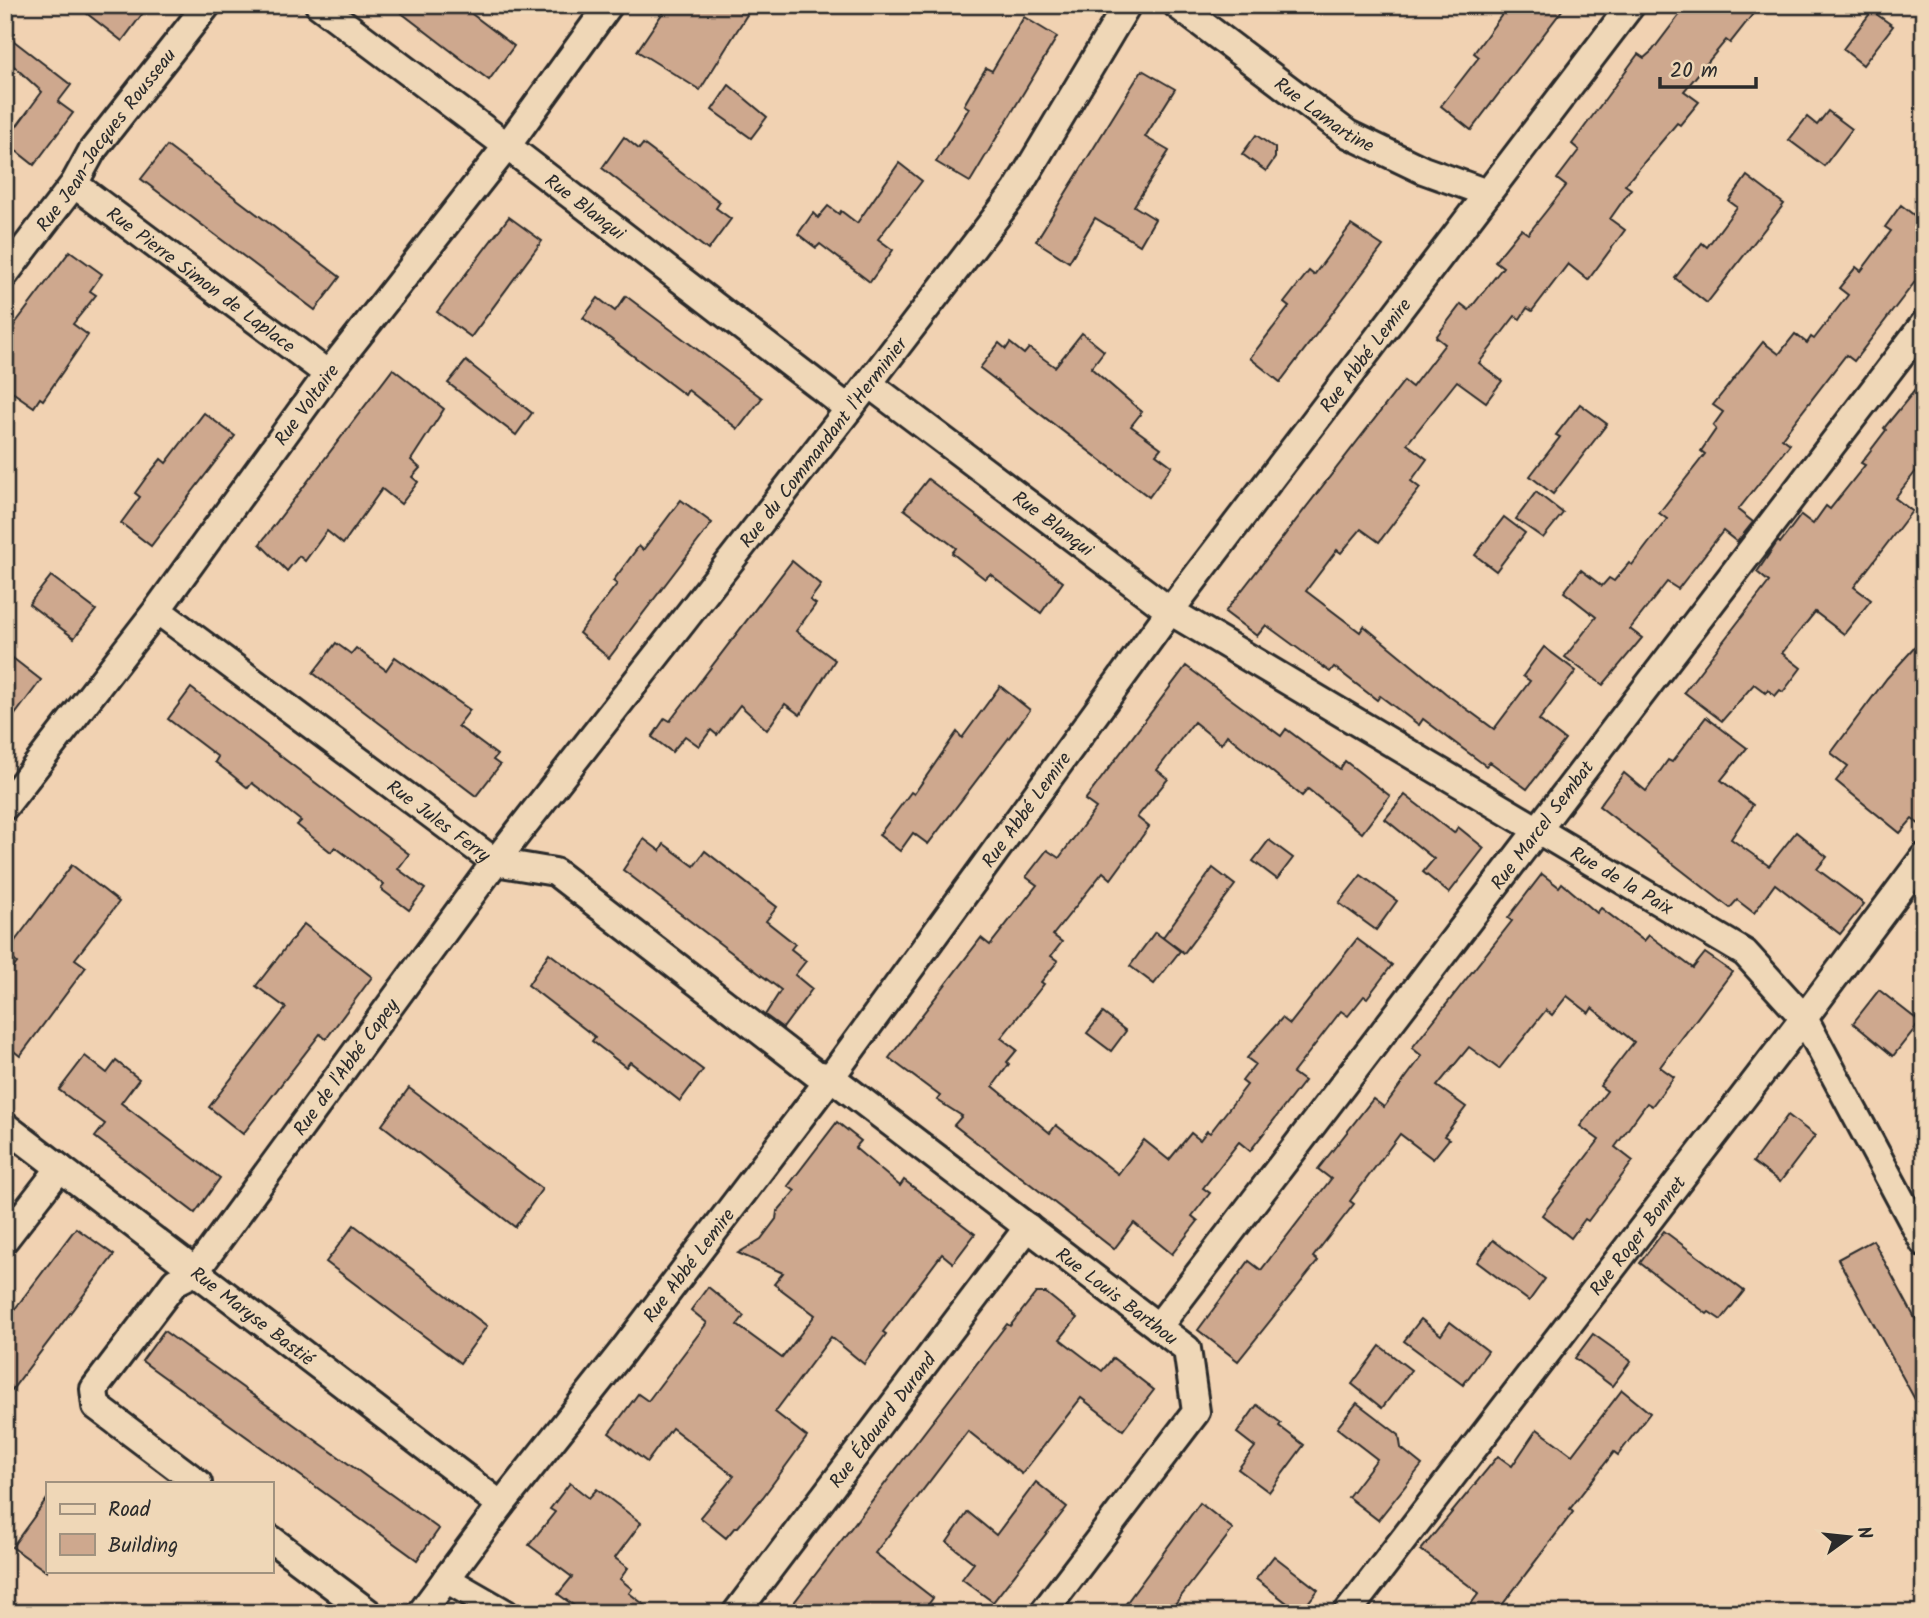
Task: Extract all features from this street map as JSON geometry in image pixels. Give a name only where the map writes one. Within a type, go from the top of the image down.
[{"type":"street","name":"Rue Jean-Jacques Rousseau","points":[[5,274],[74,184],[92,151],[206,5]]},
{"type":"street","name":"Rue Blanqui","points":[[319,5],[507,146],[849,410]]},
{"type":"street","name":"Rue Voltaire","points":[[5,806],[158,610],[328,374],[507,146],[609,5]]},
{"type":"street","name":"Rue du Commandant l'Herminier","points":[[495,862],[849,410],[1016,191],[1127,5]]},
{"type":"street","name":"Rue Lamartine","points":[[1177,5],[1348,134],[1423,170],[1487,193]]},
{"type":"street","name":"Rue Abbé Lemire","points":[[421,1613],[831,1077],[1170,611],[1631,5]]},
{"type":"street","name":"Rue Pierre Simon de Laplace","points":[[74,184],[328,374]]},
{"type":"street","name":"Rue Marcel Sembat","points":[[1158,1327],[1924,324]]},
{"type":"street","name":"Rue Blanqui","points":[[869,384],[1170,611]]},
{"type":"street","name":"Rue Jules Ferry","points":[[158,610],[495,862],[555,872],[816,1074],[831,1077]]},
{"type":"street","name":"Rue de la Paix","points":[[1170,611],[1745,953],[1804,1018],[1924,1243]]},
{"type":"street","name":"Rue Roger Bonnet","points":[[1347,1613],[1804,1018],[1924,857]]},
{"type":"street","name":"Rue de l'Abbé Capey","points":[[197,1482],[96,1406],[94,1389],[176,1282],[195,1272],[495,862]]},
{"type":"street","name":"Rue Louis Barthou","points":[[831,1077],[1187,1349],[1196,1412],[1043,1613]]},
{"type":"street","name":"Rue Maryse Bastié","points":[[5,1126],[501,1505]]},
{"type":"street","points":[[5,1239],[60,1168]]},
{"type":"street","name":"Rue Édouard Durand","points":[[736,1613],[1028,1227]]},
{"type":"street","points":[[273,1541],[369,1613]]},
{"type":"street","points":[[446,1579],[505,1613]]},
{"type":"building","points":[[76,5],[149,5],[122,41]]},
{"type":"building","points":[[391,5],[460,5],[514,46],[489,80]]},
{"type":"building","points":[[668,5],[753,5],[700,90],[637,51]]},
{"type":"building","points":[[1509,5],[1566,5],[1471,130],[1441,106],[1479,57],[1474,53]]},
{"type":"building","points":[[1687,5],[1760,5],[1730,43],[1726,40],[1684,91],[1699,102],[1680,125],[1677,123],[1625,185],[1631,189],[1610,219],[1625,230],[1588,280],[1568,264],[1532,311],[1527,308],[1520,319],[1515,316],[1479,363],[1502,381],[1486,402],[1457,381],[1407,444],[1427,459],[1411,481],[1420,488],[1379,542],[1361,529],[1341,553],[1337,550],[1306,591],[1360,632],[1364,626],[1494,729],[1530,681],[1523,676],[1544,647],[1576,671],[1539,720],[1565,740],[1527,789],[1490,762],[1486,766],[1423,719],[1419,725],[1380,696],[1377,700],[1334,667],[1330,672],[1266,625],[1257,636],[1225,612],[1404,381],[1412,387],[1445,344],[1436,337],[1461,304],[1469,310],[1503,267],[1495,261],[1521,229],[1528,234],[1566,186],[1557,179],[1579,150],[1572,144],[1638,54],[1644,58],[1652,51]]},
{"type":"building","points":[[1872,11],[1893,26],[1863,65],[1843,49]]},
{"type":"building","points":[[1024,17],[1057,37],[970,182],[936,162],[969,108],[964,105],[975,86],[986,68],[992,71]]},
{"type":"building","points":[[14,41],[71,85],[58,102],[73,113],[34,165],[5,142],[42,92],[5,58],[5,51]]},
{"type":"building","points":[[1142,70],[1175,89],[1145,137],[1169,151],[1134,206],[1155,219],[1140,245],[1095,218],[1069,262],[1036,241]]},
{"type":"building","points":[[729,85],[767,117],[751,138],[712,110]]},
{"type":"building","points":[[1828,111],[1852,129],[1824,166],[1789,140],[1807,117],[1817,125]]},
{"type":"building","points":[[1256,135],[1275,148],[1275,158],[1266,171],[1242,154]]},
{"type":"building","points":[[624,137],[639,149],[643,144],[720,202],[716,208],[731,219],[708,250],[602,168]]},
{"type":"building","points":[[167,146],[340,277],[315,310],[141,179]]},
{"type":"building","points":[[899,163],[922,181],[878,239],[893,250],[870,282],[820,244],[816,248],[798,234],[813,213],[818,218],[828,206],[839,214],[841,211],[857,223]]},
{"type":"building","points":[[1747,176],[1784,204],[1707,303],[1675,278],[1702,243],[1707,247],[1737,207],[1729,201]]},
{"type":"building","points":[[1901,205],[1924,223],[1924,270],[1854,361],[1846,355],[1782,438],[1790,444],[1738,510],[1753,522],[1737,542],[1723,531],[1678,589],[1667,582],[1630,629],[1642,638],[1603,685],[1565,657],[1596,617],[1564,592],[1581,570],[1602,586],[1609,578],[1614,581],[1629,563],[1632,565],[1667,519],[1659,513],[1705,454],[1701,451],[1716,429],[1713,426],[1723,412],[1713,405],[1763,342],[1779,354],[1795,334],[1807,343],[1811,337],[1814,339],[1848,295],[1839,288],[1856,267],[1861,271],[1891,231],[1885,227]]},
{"type":"building","points":[[509,217],[542,241],[471,337],[437,312]]},
{"type":"building","points":[[1351,225],[1383,246],[1280,382],[1250,358],[1289,307],[1284,303],[1309,271],[1314,275]]},
{"type":"building","points":[[70,251],[102,274],[90,291],[96,295],[73,324],[88,335],[43,400],[40,398],[34,407],[5,387],[5,337]]},
{"type":"building","points":[[626,296],[762,398],[738,429],[688,390],[685,395],[583,318],[598,298],[615,311]]},
{"type":"building","points":[[1082,333],[1104,351],[1091,368],[1142,412],[1131,426],[1161,448],[1156,454],[1172,466],[1149,497],[980,368],[999,343],[1006,349],[1010,343],[1024,354],[1029,348],[1055,367]]},
{"type":"building","points":[[466,361],[532,413],[516,435],[448,383]]},
{"type":"building","points":[[393,369],[444,409],[411,460],[420,468],[412,477],[418,482],[401,504],[382,489],[343,544],[327,531],[305,561],[299,556],[287,571],[260,544]]},
{"type":"building","points":[[1924,379],[1924,461],[1895,498],[1912,511],[1854,587],[1871,600],[1844,634],[1815,612],[1782,653],[1801,668],[1783,692],[1780,690],[1775,696],[1754,684],[1722,721],[1684,692],[1769,582],[1757,572],[1778,541],[1780,543],[1801,515],[1813,524],[1826,506],[1830,509],[1865,465],[1861,463],[1886,430],[1884,428]]},
{"type":"building","points":[[1580,404],[1607,424],[1553,494],[1530,476],[1560,437],[1556,435]]},
{"type":"building","points":[[204,413],[235,436],[151,546],[121,523],[140,497],[135,493],[148,475],[161,459],[166,463]]},
{"type":"building","points":[[928,479],[1063,582],[1041,613],[990,574],[985,579],[952,553],[956,548],[904,509]]},
{"type":"building","points":[[1536,492],[1563,513],[1543,538],[1516,519]]},
{"type":"building","points":[[681,500],[712,523],[609,658],[579,633],[617,584],[613,581],[639,546],[643,550]]},
{"type":"building","points":[[1504,517],[1525,533],[1496,571],[1475,555]]},
{"type":"building","points":[[792,561],[821,585],[810,600],[816,604],[796,631],[835,660],[800,715],[785,704],[767,730],[740,705],[717,735],[711,730],[699,746],[685,736],[672,752],[652,737],[665,718],[670,721]]},
{"type":"building","points":[[51,576],[96,610],[74,638],[29,604]]},
{"type":"building","points":[[1924,637],[1924,828],[1912,819],[1900,833],[1836,781],[1848,766],[1831,753],[1887,678]]},
{"type":"building","points":[[336,643],[351,654],[356,648],[386,670],[395,657],[470,710],[458,726],[497,755],[493,760],[500,765],[476,796],[313,673]]},
{"type":"building","points":[[5,652],[41,680],[5,728]]},
{"type":"building","points":[[1186,666],[1281,736],[1286,729],[1340,769],[1345,761],[1390,796],[1362,833],[1308,789],[1302,796],[1227,735],[1221,744],[1194,722],[1157,770],[1168,779],[1137,817],[1149,827],[1111,879],[1103,872],[1053,935],[1062,942],[1051,956],[1058,961],[1041,982],[1044,984],[1001,1038],[1017,1050],[993,1086],[1050,1133],[1056,1125],[1118,1174],[1144,1140],[1169,1160],[1191,1133],[1200,1140],[1207,1131],[1210,1133],[1247,1085],[1242,1081],[1255,1064],[1247,1058],[1282,1018],[1290,1024],[1357,939],[1392,965],[1367,998],[1364,996],[1348,1016],[1341,1011],[1293,1073],[1304,1081],[1250,1151],[1239,1142],[1203,1188],[1210,1193],[1192,1216],[1198,1221],[1172,1254],[1134,1223],[1114,1249],[954,1125],[962,1116],[937,1100],[940,1096],[889,1058],[981,938],[990,945],[1037,885],[1026,877],[1047,850],[1059,858],[1096,808],[1085,800]]},
{"type":"building","points":[[1000,686],[1030,710],[928,844],[913,833],[900,851],[879,835],[911,792],[914,794],[957,732],[962,738]]},
{"type":"building","points":[[191,688],[409,854],[398,869],[425,889],[409,910],[381,889],[384,885],[359,865],[335,847],[331,852],[297,825],[301,821],[277,802],[252,783],[248,788],[215,762],[218,757],[168,719]]},
{"type":"building","points":[[1706,717],[1747,748],[1721,780],[1753,805],[1731,839],[1769,866],[1796,832],[1827,857],[1817,869],[1864,904],[1840,934],[1775,884],[1754,913],[1737,900],[1730,908],[1599,806],[1624,773],[1646,791],[1668,760],[1672,762]]},
{"type":"building","points":[[1405,795],[1454,833],[1458,827],[1484,848],[1449,893],[1423,872],[1434,859],[1385,819]]},
{"type":"building","points":[[644,839],[660,851],[664,844],[694,866],[705,851],[777,907],[766,921],[795,944],[791,949],[806,961],[795,975],[812,989],[783,1028],[765,1015],[781,990],[623,870]]},
{"type":"building","points":[[1269,840],[1293,858],[1277,879],[1253,861]]},
{"type":"building","points":[[72,865],[119,902],[75,959],[86,967],[20,1056],[5,1044],[5,978],[17,963],[6,953]]},
{"type":"building","points":[[1213,868],[1235,885],[1184,953],[1163,937]]},
{"type":"building","points":[[1542,874],[1559,887],[1562,883],[1597,913],[1601,908],[1644,941],[1649,935],[1693,968],[1705,953],[1732,972],[1660,1067],[1674,1077],[1652,1106],[1647,1103],[1615,1147],[1633,1161],[1588,1221],[1585,1219],[1571,1238],[1542,1215],[1599,1140],[1580,1126],[1607,1091],[1600,1086],[1634,1042],[1592,1008],[1589,1013],[1567,996],[1552,1015],[1546,1010],[1499,1069],[1469,1047],[1437,1086],[1466,1107],[1444,1136],[1449,1139],[1433,1159],[1400,1134],[1350,1201],[1354,1204],[1313,1257],[1318,1261],[1238,1361],[1198,1330],[1249,1261],[1261,1270],[1331,1179],[1318,1169],[1373,1099],[1384,1107],[1422,1056],[1412,1048],[1512,921],[1508,918]]},
{"type":"building","points":[[1361,875],[1397,901],[1376,930],[1339,903]]},
{"type":"building","points":[[304,924],[372,977],[326,1039],[320,1034],[243,1134],[209,1107],[286,1008],[256,986]]},
{"type":"building","points":[[1155,932],[1180,951],[1154,984],[1130,966]]},
{"type":"building","points":[[549,953],[703,1070],[680,1101],[630,1062],[626,1067],[592,1041],[595,1037],[528,985]]},
{"type":"building","points":[[1879,990],[1920,1022],[1893,1056],[1853,1023]]},
{"type":"building","points":[[1103,1013],[1126,1031],[1111,1051],[1087,1033]]},
{"type":"building","points":[[85,1056],[107,1073],[116,1061],[139,1079],[121,1103],[220,1178],[195,1213],[95,1137],[105,1124],[59,1090]]},
{"type":"building","points":[[409,1088],[542,1189],[515,1227],[382,1125]]},
{"type":"building","points":[[1788,1115],[1815,1136],[1780,1182],[1753,1162]]},
{"type":"building","points":[[837,1122],[861,1141],[855,1148],[900,1186],[904,1180],[975,1234],[953,1263],[942,1254],[883,1332],[886,1334],[864,1364],[831,1337],[775,1412],[807,1437],[763,1497],[726,1538],[700,1517],[734,1476],[672,1428],[647,1462],[609,1433],[638,1394],[648,1401],[707,1323],[691,1310],[708,1287],[744,1316],[737,1325],[782,1358],[815,1315],[774,1284],[783,1273],[738,1253],[761,1239],[776,1219],[777,1212],[795,1191],[788,1186]]},
{"type":"building","points":[[354,1225],[487,1326],[460,1363],[326,1262]]},
{"type":"building","points":[[76,1228],[114,1255],[5,1399],[5,1322]]},
{"type":"building","points":[[1664,1231],[1744,1291],[1721,1320],[1709,1312],[1707,1314],[1640,1263]]},
{"type":"building","points":[[1493,1240],[1545,1279],[1529,1301],[1477,1262]]},
{"type":"building","points":[[1873,1240],[1924,1335],[1924,1416],[1838,1259]]},
{"type":"building","points":[[1036,1293],[1046,1293],[1077,1318],[1060,1339],[1102,1371],[1113,1358],[1154,1390],[1123,1430],[1081,1398],[1022,1474],[968,1431],[875,1553],[933,1598],[922,1613],[786,1613],[1007,1324],[1010,1326]]},
{"type":"building","points":[[1421,1319],[1441,1335],[1450,1322],[1488,1351],[1463,1385],[1404,1341]]},
{"type":"building","points":[[164,1331],[439,1529],[417,1560],[142,1361]]},
{"type":"building","points":[[1593,1334],[1631,1361],[1612,1386],[1575,1358]]},
{"type":"building","points":[[1380,1346],[1411,1370],[1382,1408],[1352,1384]]},
{"type":"building","points":[[1622,1390],[1650,1413],[1618,1455],[1614,1452],[1570,1509],[1573,1512],[1496,1613],[1464,1613],[1479,1593],[1421,1550],[1498,1456],[1512,1466],[1537,1429],[1572,1455]]},
{"type":"building","points":[[1357,1403],[1399,1435],[1401,1448],[1422,1465],[1378,1520],[1348,1497],[1377,1459],[1337,1428]]},
{"type":"building","points":[[1257,1405],[1304,1445],[1269,1492],[1238,1469],[1255,1447],[1237,1433]]},
{"type":"building","points":[[1036,1482],[1067,1507],[993,1602],[962,1579],[974,1563],[947,1542],[968,1512],[996,1535]]},
{"type":"building","points":[[570,1483],[589,1498],[597,1489],[641,1523],[615,1558],[628,1568],[620,1579],[632,1589],[629,1593],[655,1613],[584,1613],[558,1594],[572,1577],[529,1545],[555,1512],[550,1509]]},
{"type":"building","points":[[46,1500],[46,1571],[12,1547]]},
{"type":"building","points":[[1200,1503],[1233,1529],[1168,1613],[1119,1613]]},
{"type":"building","points":[[1274,1556],[1318,1590],[1300,1613],[1256,1579]]}]
